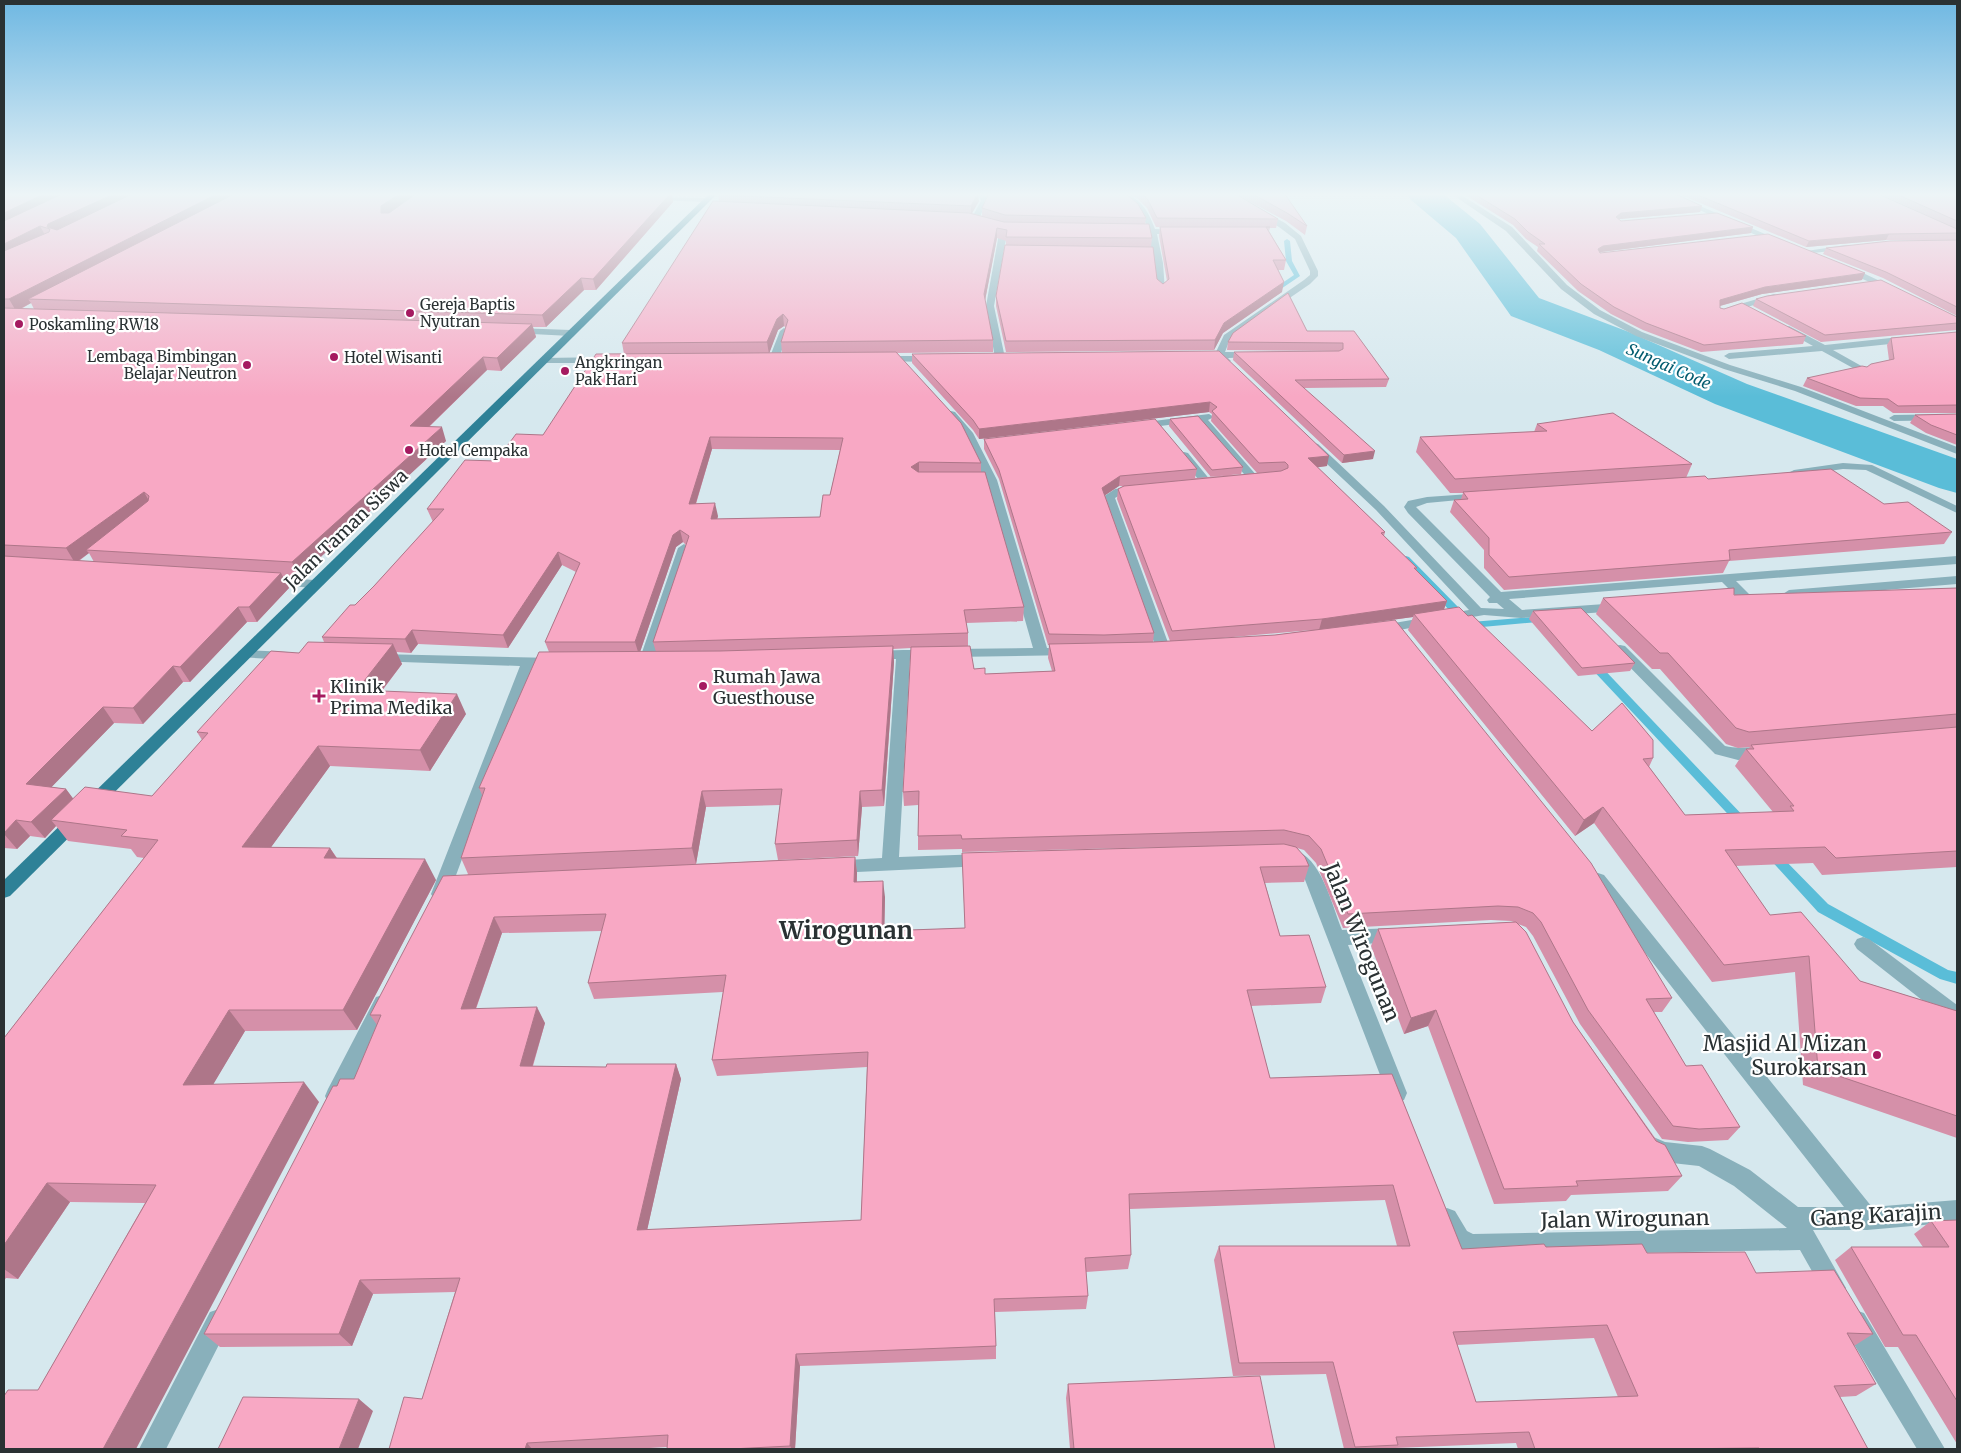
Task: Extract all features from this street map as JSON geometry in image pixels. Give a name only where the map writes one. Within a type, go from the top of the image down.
[{"type":"main road","name":"Jalan Taman Siswa","points":[[4,890],[571,333],[647,261]]},
{"type":"street","points":[[998,261],[990,306],[1000,358]]},
{"type":"street","points":[[1158,261],[1162,289]]},
{"type":"street","points":[[1232,368],[1220,355],[1219,350],[1227,337],[1314,276],[1314,271],[1309,261]]},
{"type":"street","points":[[1539,261],[1564,287],[1590,307],[1639,334],[1727,367],[1798,389],[1957,451]]},
{"type":"street","points":[[1837,265],[1905,295]]},
{"type":"street","points":[[1861,285],[1879,282]]},
{"type":"street","points":[[1720,311],[1740,304],[1779,296]]},
{"type":"street","points":[[1740,304],[1757,313]]},
{"type":"street","points":[[1781,325],[1862,370]]},
{"type":"street","points":[[501,331],[571,333]]},
{"type":"street","points":[[774,359],[784,332]]},
{"type":"street","points":[[1729,356],[1920,338]]},
{"type":"street","points":[[1194,356],[1269,355]]},
{"type":"street","points":[[872,359],[940,358]]},
{"type":"street","points":[[901,359],[914,374]]},
{"type":"street","points":[[543,361],[620,360]]},
{"type":"street","points":[[941,403],[980,444],[1041,651]]},
{"type":"street","points":[[1894,418],[1957,417]]},
{"type":"street","points":[[1128,427],[1161,427],[1205,418],[1258,478],[1235,480]]},
{"type":"street","points":[[1303,436],[1380,508],[1481,612]]},
{"type":"street","points":[[1176,446],[1212,483],[1188,485]]},
{"type":"street","points":[[1786,474],[1843,466],[1868,466],[1957,510]]},
{"type":"street","points":[[973,479],[991,480]]},
{"type":"street","points":[[1146,650],[1168,648],[1109,497],[1118,491],[1148,488]]},
{"type":"street","points":[[1489,495],[1427,500],[1412,504],[1410,507],[1498,597],[1520,614]]},
{"type":"street","points":[[665,661],[641,662],[684,548]]},
{"type":"street","points":[[1481,612],[1498,597],[1957,560]]},
{"type":"street","points":[[1892,565],[1918,583]]},
{"type":"street","points":[[1725,578],[1751,598],[1727,599]]},
{"type":"street","points":[[256,580],[315,584]]},
{"type":"street","points":[[1775,596],[1957,580]]},
{"type":"street","points":[[1563,591],[1596,624]]},
{"type":"street","points":[[1371,630],[1481,612],[1520,614],[1630,606]]},
{"type":"street","points":[[1396,627],[1409,642]]},
{"type":"street","points":[[1609,638],[1720,750],[1738,755],[1776,752]]},
{"type":"street","points":[[858,655],[1041,651],[1085,652]]},
{"type":"street","points":[[244,654],[301,656]]},
{"type":"street","points":[[890,863],[903,654]]},
{"type":"street","points":[[361,658],[568,662]]},
{"type":"street","points":[[430,912],[445,884],[528,662]]},
{"type":"street","name":"Jalan Wirogunan","points":[[1280,852],[1298,857],[1309,869],[1404,1110]]},
{"type":"street","points":[[816,868],[890,863],[1000,860]]},
{"type":"street","points":[[1588,868],[1867,1219]]},
{"type":"street","points":[[445,884],[466,884]]},
{"type":"street","points":[[1336,938],[1414,934]]},
{"type":"street","points":[[1864,944],[1957,1016]]},
{"type":"street","points":[[326,1115],[394,982]]},
{"type":"street","points":[[1640,1132],[1653,1148],[1663,1152],[1702,1156],[1742,1178],[1800,1229],[1932,1449]]},
{"type":"street","name":"Jalan Wirogunan","points":[[1440,1201],[1451,1228],[1459,1240],[1474,1245],[1800,1229]]},
{"type":"street","name":"Gang Karajin","points":[[1800,1229],[1867,1219],[1957,1211]]},
{"type":"street","points":[[152,1449],[225,1308]]},
{"type":"building","points":[[4,261],[85,261],[9,299],[4,299]]},
{"type":"building","points":[[103,261],[610,261],[593,279],[581,278],[542,315],[28,299]]},
{"type":"building","points":[[675,261],[991,261],[984,294],[993,340],[781,342],[788,320],[783,314],[777,319],[767,342],[622,343]]},
{"type":"building","points":[[1002,261],[1155,261],[1157,279],[1163,284],[1169,279],[1166,261],[1273,261],[1284,282],[1224,323],[1215,340],[1006,341],[996,296]]},
{"type":"building","points":[[1557,261],[1835,261],[1865,273],[1765,287],[1720,300],[1720,308],[1724,309],[1742,303],[1806,336],[1704,345],[1646,323],[1614,307],[1581,284]]},
{"type":"building","points":[[1858,261],[1957,261],[1957,307],[1886,272]]},
{"type":"building","points":[[1881,280],[1957,317],[1957,323],[1825,335],[1756,299],[1767,296]]},
{"type":"building","points":[[1288,293],[1307,331],[1354,331],[1389,379],[1295,380],[1375,451],[1344,455],[1234,352],[1339,351],[1343,349],[1343,343],[1228,342],[1233,333]]},
{"type":"building","points":[[4,308],[532,324],[497,358],[483,357],[410,426],[442,427],[292,562],[86,550],[148,501],[149,496],[144,492],[66,548],[4,545]]},
{"type":"building","points":[[1957,332],[1957,405],[1898,406],[1888,399],[1860,398],[1807,378],[1862,366],[1867,367],[1871,364],[1894,359],[1891,338]]},
{"type":"building","points":[[1219,351],[1329,456],[1308,458],[1385,532],[1381,533],[1447,601],[1322,619],[1172,631],[1118,489],[1124,486],[1281,471],[1288,468],[1288,465],[1285,462],[1259,463],[1212,411],[1217,407],[1210,402],[979,429],[973,420],[912,354]]},
{"type":"building","points":[[896,352],[961,423],[981,463],[919,462],[911,467],[918,472],[985,472],[1024,607],[964,610],[968,633],[653,642],[689,536],[680,530],[673,535],[635,642],[545,642],[580,563],[558,552],[503,635],[412,630],[405,639],[322,637],[350,605],[355,605],[374,586],[444,509],[427,509],[465,460],[496,461],[516,434],[543,435],[596,354]],"holes":[[[710,437],[843,438],[830,495],[823,495],[820,517],[711,519],[715,503],[689,504]]]},
{"type":"building","points":[[1613,413],[1692,464],[1455,479],[1420,437],[1547,431],[1537,424]]},
{"type":"building","points":[[1957,414],[1957,435],[1931,425],[1915,415]]},
{"type":"building","points":[[1198,416],[1243,467],[1212,470],[1170,419]]},
{"type":"building","points":[[1155,419],[1197,469],[1120,476],[1102,488],[1154,633],[1104,635],[1049,634],[999,470],[984,439]]},
{"type":"building","points":[[1831,469],[1884,504],[1908,502],[1952,532],[1729,550],[1730,560],[1509,577],[1489,555],[1489,538],[1454,500],[1468,499],[1463,492],[1705,476],[1708,479]]},
{"type":"building","points":[[4,556],[281,573],[249,607],[238,607],[180,667],[173,666],[133,708],[103,707],[26,784],[66,789],[31,822],[16,820],[4,833]]},
{"type":"building","points":[[1734,588],[1734,595],[1957,588],[1957,714],[1749,732],[1736,728],[1668,653],[1660,653],[1603,598]]},
{"type":"building","points":[[1459,607],[1468,616],[1472,615],[1592,731],[1622,703],[1653,740],[1653,758],[1643,759],[1685,815],[1794,811],[1790,806],[1794,806],[1746,749],[1754,749],[1751,745],[1957,727],[1957,851],[1836,858],[1825,847],[1725,850],[1770,915],[1801,912],[1860,981],[1957,1011],[1957,1116],[1818,1069],[1809,956],[1724,965],[1603,807],[1584,820],[1414,614]]},
{"type":"building","points":[[1581,608],[1635,663],[1582,668],[1533,611]]},
{"type":"building","points":[[1395,620],[1591,863],[1672,998],[1646,999],[1686,1066],[1702,1065],[1740,1127],[1699,1129],[1673,1126],[1588,1010],[1541,922],[1533,913],[1518,907],[1498,906],[1348,914],[1321,849],[1309,836],[1284,830],[962,839],[961,835],[918,836],[919,791],[903,792],[911,647],[970,646],[974,669],[985,668],[985,674],[1055,671],[1049,644],[1153,642],[1275,635]]},
{"type":"building","points":[[308,642],[393,644],[357,690],[457,694],[420,750],[318,746],[242,847],[330,848],[324,858],[425,859],[343,1010],[229,1010],[183,1085],[304,1082],[103,1449],[4,1449],[4,1396],[8,1390],[38,1390],[156,1185],[47,1183],[4,1245],[4,1038],[158,840],[121,836],[127,830],[51,820],[85,787],[152,796],[208,733],[197,732],[271,651],[299,653]]},
{"type":"building","points":[[893,646],[882,790],[860,791],[857,840],[775,844],[782,789],[702,791],[692,848],[461,858],[485,788],[479,788],[539,652],[720,651]]},
{"type":"building","points":[[1284,844],[1296,847],[1305,857],[1309,866],[1260,867],[1280,936],[1309,935],[1326,987],[1247,990],[1270,1078],[1392,1074],[1462,1249],[1544,1244],[1546,1247],[1642,1244],[1647,1253],[1745,1252],[1756,1273],[1834,1270],[1873,1334],[1847,1333],[1876,1384],[1834,1386],[1868,1449],[1535,1449],[1529,1432],[1396,1437],[1398,1445],[1355,1447],[1333,1362],[1239,1363],[1219,1246],[1410,1246],[1393,1185],[1129,1194],[1131,1255],[1085,1258],[1088,1296],[994,1299],[996,1346],[796,1354],[790,1446],[731,1449],[667,1449],[668,1435],[527,1443],[525,1449],[389,1449],[404,1397],[422,1399],[460,1278],[360,1280],[339,1334],[204,1334],[333,1086],[337,1086],[340,1079],[354,1079],[381,1015],[370,1015],[443,876],[855,857],[854,882],[883,881],[882,931],[965,928],[962,853]],"holes":[[[606,914],[588,983],[726,975],[712,1060],[868,1052],[861,1220],[637,1230],[676,1064],[607,1064],[606,1067],[520,1066],[537,1007],[461,1009],[494,917]],[[1607,1325],[1638,1396],[1476,1402],[1453,1332]]]},
{"type":"building","points":[[1516,922],[1526,932],[1573,1022],[1656,1141],[1665,1145],[1682,1176],[1576,1181],[1578,1186],[1504,1189],[1436,1010],[1411,1018],[1378,929]]},
{"type":"building","points":[[1957,1220],[1957,1401],[1916,1335],[1903,1335],[1851,1247],[1949,1247],[1931,1221]]},
{"type":"building","points":[[1260,1376],[1275,1449],[1074,1449],[1068,1384]]},
{"type":"building","points":[[243,1397],[359,1399],[339,1449],[218,1449]]},
{"type":"waterway","points":[[1270,294],[1297,276],[1289,261]]},
{"type":"waterway","name":"Sungai Code","points":[[1490,261],[1525,307],[1614,341],[1731,394],[1957,477]]},
{"type":"waterway","points":[[1406,559],[1455,610]]},
{"type":"waterway","points":[[1471,625],[1545,619]]},
{"type":"waterway","points":[[1592,663],[1744,824]]},
{"type":"waterway","points":[[1772,854],[1823,908],[1945,975],[1957,978]]},
{"type":"place","name":"Gereja Baptis Nyutran","points":[[410,313]]},
{"type":"place","name":"Poskamling RW18","points":[[19,324]]},
{"type":"place","name":"Hotel Wisanti","points":[[334,357]]},
{"type":"place","name":"Lembaga Bimbingan Belajar Neutron","points":[[247,365]]},
{"type":"place","name":"Angkringan Pak Hari","points":[[565,371]]},
{"type":"place","name":"Hotel Cempaka","points":[[409,450]]},
{"type":"place","name":"Rumah Jawa Guesthouse","points":[[703,686]]},
{"type":"place","name":"Klinik Prima Medika","points":[[319,696]]},
{"type":"place","name":"Masjid Al Mizan Surokarsan","points":[[1877,1055]]},
{"type":"district","name":"Wirogunan","points":[[846,930]]}]
